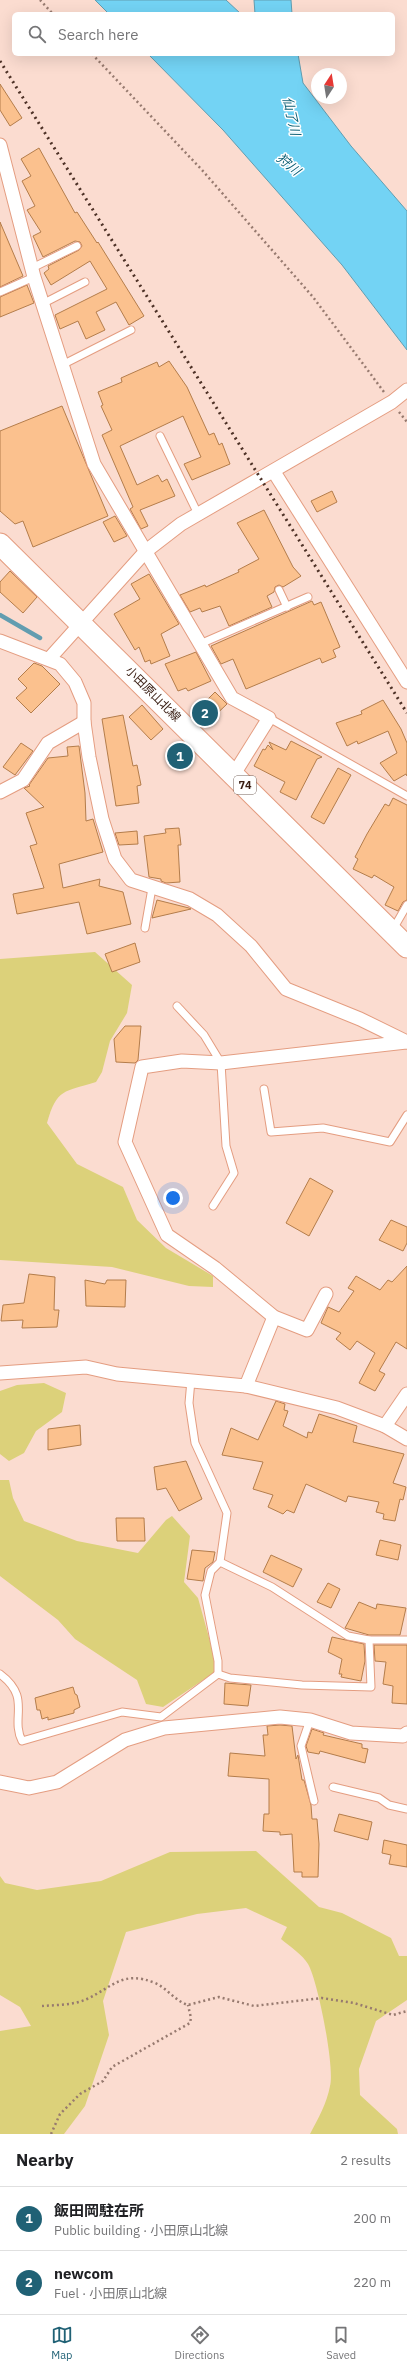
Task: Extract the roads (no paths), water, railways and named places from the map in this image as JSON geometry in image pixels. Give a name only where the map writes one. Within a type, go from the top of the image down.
[{"type":"main road","name":"小田原山北線","points":[[0,544],[399,935],[407,947]]},
{"type":"street","points":[[0,145],[3,168],[42,304],[94,464],[232,698],[269,718],[234,774]]},
{"type":"street","points":[[49,659],[146,551],[198,514],[274,472],[392,402],[407,390]]},
{"type":"street","points":[[274,472],[407,682]]},
{"type":"street","points":[[0,641],[60,664],[75,682],[84,703],[84,722],[102,819],[115,860],[131,880],[190,899],[217,915],[251,946],[286,989],[360,1019],[407,1042]]},
{"type":"street","points":[[0,792],[23,780],[48,743],[84,722]]},
{"type":"street","points":[[326,1294],[307,1330],[274,1317],[215,1268],[167,1235],[125,1142],[142,1067],[182,1060],[221,1063],[407,1042]]},
{"type":"street","points":[[246,1386],[274,1317]]},
{"type":"street","points":[[0,1373],[86,1367],[117,1374],[246,1386],[337,1408],[385,1426],[407,1439]]},
{"type":"street","points":[[385,1426],[407,1394]]},
{"type":"street","points":[[0,1782],[29,1788],[57,1782],[125,1740],[162,1722],[280,1716],[310,1720],[351,1733],[406,1735]]},
{"type":"lane","points":[[0,292],[77,246]]},
{"type":"lane","points":[[42,304],[85,282]]},
{"type":"lane","points":[[62,365],[131,330]]},
{"type":"lane","points":[[160,436],[198,514]]},
{"type":"lane","points":[[279,590],[287,607]]},
{"type":"lane","points":[[200,644],[308,597]]},
{"type":"lane","points":[[269,718],[407,796]]},
{"type":"lane","points":[[145,928],[152,888]]},
{"type":"lane","points":[[399,935],[407,905]]},
{"type":"lane","points":[[177,1006],[204,1035],[221,1063],[226,1146],[234,1173],[213,1206]]},
{"type":"lane","points":[[264,1089],[271,1132],[323,1128],[390,1142],[407,1114]]},
{"type":"lane","points":[[0,1674],[8,1680],[20,1701],[19,1735],[22,1741],[122,1712],[162,1722],[218,1674],[218,1661],[205,1595],[211,1571],[220,1562],[227,1513],[195,1443],[189,1403],[191,1380]]},
{"type":"lane","points":[[220,1562],[272,1587],[348,1636],[369,1640],[407,1640]]},
{"type":"lane","points":[[218,1674],[230,1678],[302,1685],[371,1687],[369,1640]]},
{"type":"lane","points":[[310,1720],[301,1746],[302,1756],[314,1801]]},
{"type":"lane","points":[[333,1787],[379,1798],[389,1805],[407,1809]]},
{"type":"water","points":[[95,0],[226,0],[239,12],[107,12]]},
{"type":"water","points":[[254,0],[291,0],[292,12],[255,12]]},
{"type":"water","points":[[150,56],[298,56],[303,83],[311,94],[311,104],[319,104],[351,146],[407,211],[407,350],[342,265],[223,130]]},
{"type":"waterway","points":[[0,615],[40,638]]},
{"type":"railway","points":[[0,61],[407,713]]},
{"type":"place","name":"newcom","points":[[205,713]]},
{"type":"place","name":"飯田岡駐在所","points":[[180,756]]},
{"type":"water label","name":"仙了川","points":[[292,116]]},
{"type":"water label","name":"狩川","points":[[289,164]]}]
